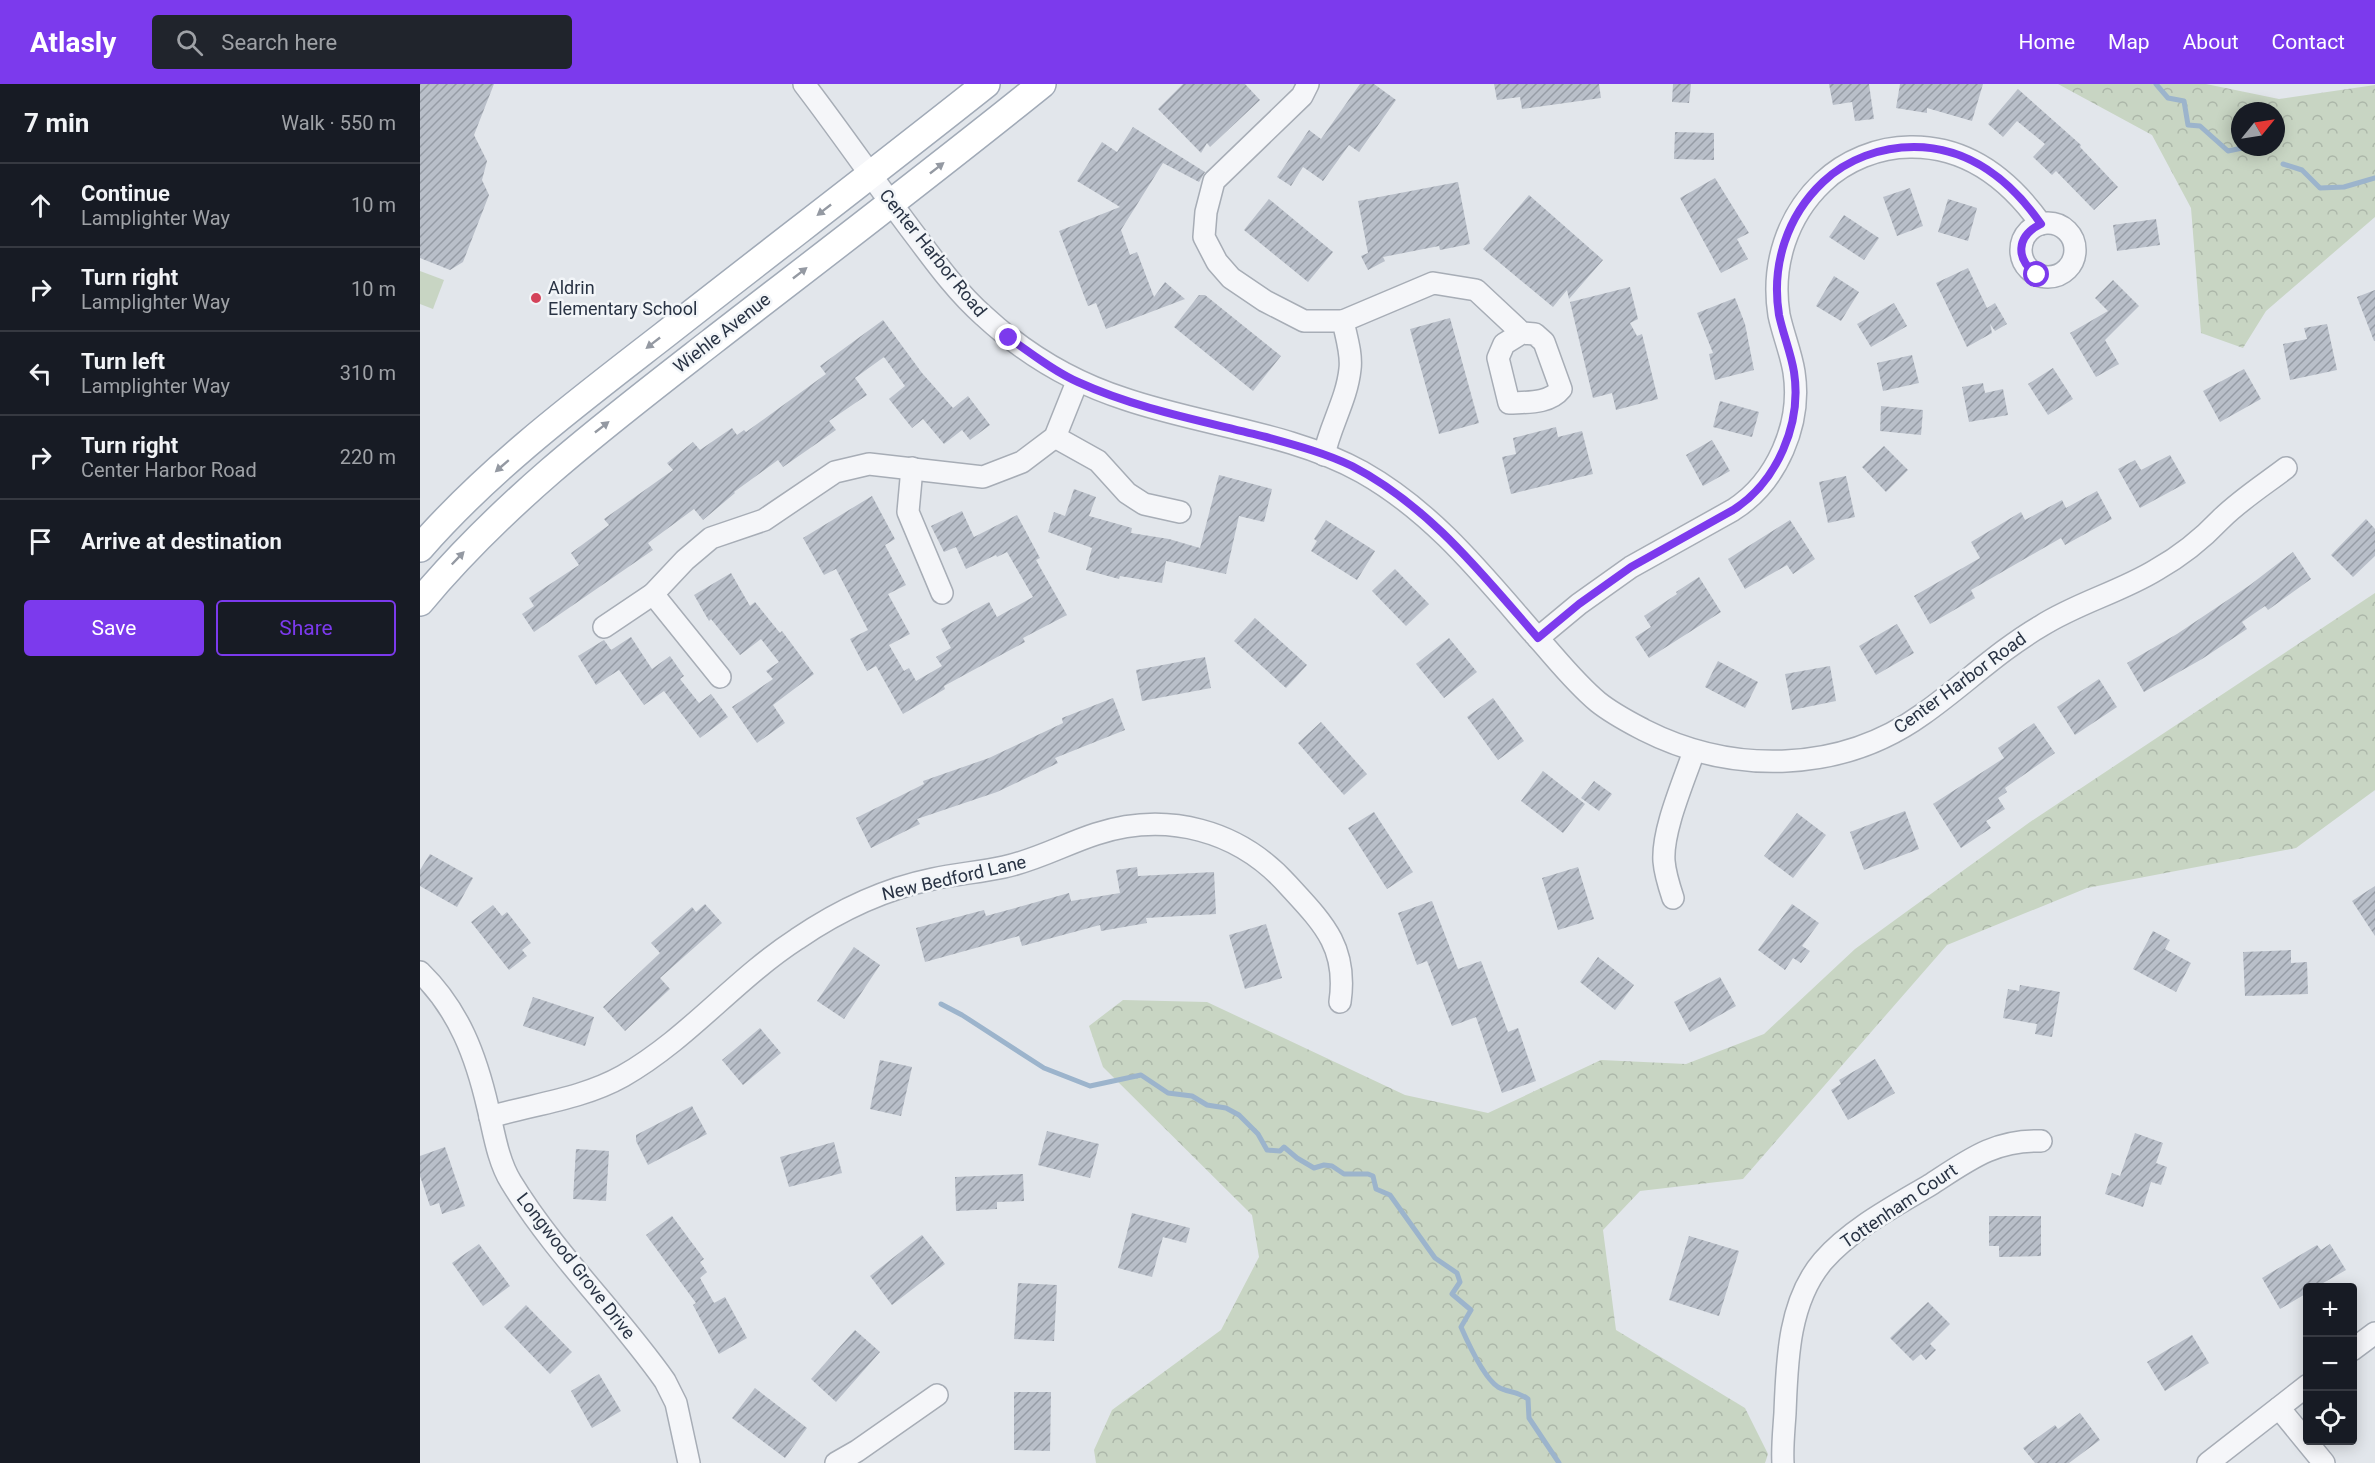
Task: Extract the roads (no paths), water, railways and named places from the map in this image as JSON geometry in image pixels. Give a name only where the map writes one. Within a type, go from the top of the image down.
[{"type":"main road","name":"Wiehle Avenue","points":[[420,548],[483,483],[578,401],[986,84]]},
{"type":"main road","name":"Wiehle Avenue","points":[[420,602],[445,572],[488,528],[574,449],[1042,84]]},
{"type":"street","name":"Center Harbor Road","points":[[804,84],[956,287],[980,314],[1009,338],[1077,382],[1129,401],[1306,448],[1350,465],[1381,483],[1431,520],[1462,551],[1593,698],[1621,720],[1694,751],[1729,759],[1764,762],[1800,761],[1864,746],[1923,715],[2004,649],[2044,623],[2150,574],[2179,556],[2286,468]]},
{"type":"street","points":[[1308,84],[1302,96],[1214,181],[1206,212],[1204,237],[1217,262],[1231,278],[1265,301],[1304,321],[1344,321],[1433,283],[1476,290],[1522,333]]},
{"type":"street","points":[[1538,638],[1579,604],[1631,567],[1733,510],[1749,500],[1763,485],[1787,439],[1793,421],[1796,395],[1794,372],[1779,313],[1778,271],[1782,249],[1801,207],[1830,175],[1874,152],[1900,147],[1924,147],[1947,151],[1968,158],[1988,169],[2013,190],[2041,224]]},
{"type":"street","points":[[1324,455],[1328,434],[1347,389],[1351,366],[1344,321]]},
{"type":"street","points":[[604,627],[653,594],[685,560],[711,538],[764,520],[835,472],[870,464],[983,477],[1022,462],[1055,437],[1077,382]]},
{"type":"street","points":[[1055,437],[1098,461],[1127,493],[1144,504],[1180,512]]},
{"type":"street","points":[[912,468],[908,512],[942,593]]},
{"type":"street","points":[[653,594],[720,677]]},
{"type":"street","points":[[1673,898],[1665,870],[1665,840],[1694,751]]},
{"type":"street","name":"New Bedford Lane","points":[[490,1117],[581,1094],[628,1073],[675,1042],[759,967],[797,938],[850,907],[885,892],[932,879],[1005,867],[1043,856],[1122,826],[1151,823],[1181,825],[1208,831],[1235,842],[1258,856],[1294,891],[1333,940],[1341,960],[1343,981],[1340,1002]]},
{"type":"street","name":"Longwood Grove Drive","points":[[420,972],[449,1006],[466,1035],[483,1084],[499,1154],[510,1180],[540,1225],[665,1381],[676,1403],[689,1463]]},
{"type":"street","name":"Tottenham Court","points":[[1783,1463],[1786,1380],[1792,1331],[1799,1305],[1810,1280],[1822,1262],[1841,1243],[1978,1155],[1997,1145],[2021,1140],[2041,1141]]},
{"type":"street","points":[[2357,1346],[2375,1333]]},
{"type":"street","points":[[2208,1463],[2303,1388]]},
{"type":"street","points":[[836,1463],[937,1395]]},
{"type":"street","points":[[2278,1408],[2324,1463]]},
{"type":"waterway","points":[[2156,84],[2168,98],[2184,101],[2188,125],[2200,126],[2228,151],[2231,150]]},
{"type":"waterway","points":[[2283,164],[2302,170],[2320,188],[2344,187],[2375,178]]},
{"type":"waterway","points":[[941,1004],[1044,1068],[1090,1086],[1141,1075],[1168,1093],[1192,1096],[1207,1105],[1226,1108],[1239,1115],[1258,1134],[1267,1150],[1280,1151],[1284,1147],[1314,1168],[1324,1165],[1332,1166],[1344,1174],[1373,1176],[1376,1189],[1390,1195],[1435,1258],[1457,1273],[1460,1282],[1452,1294],[1471,1310],[1461,1327],[1476,1359],[1487,1376],[1498,1387],[1528,1399],[1529,1418],[1559,1463]]},
{"type":"place","name":"Aldrin Elementary School","points":[[536,298]]}]
